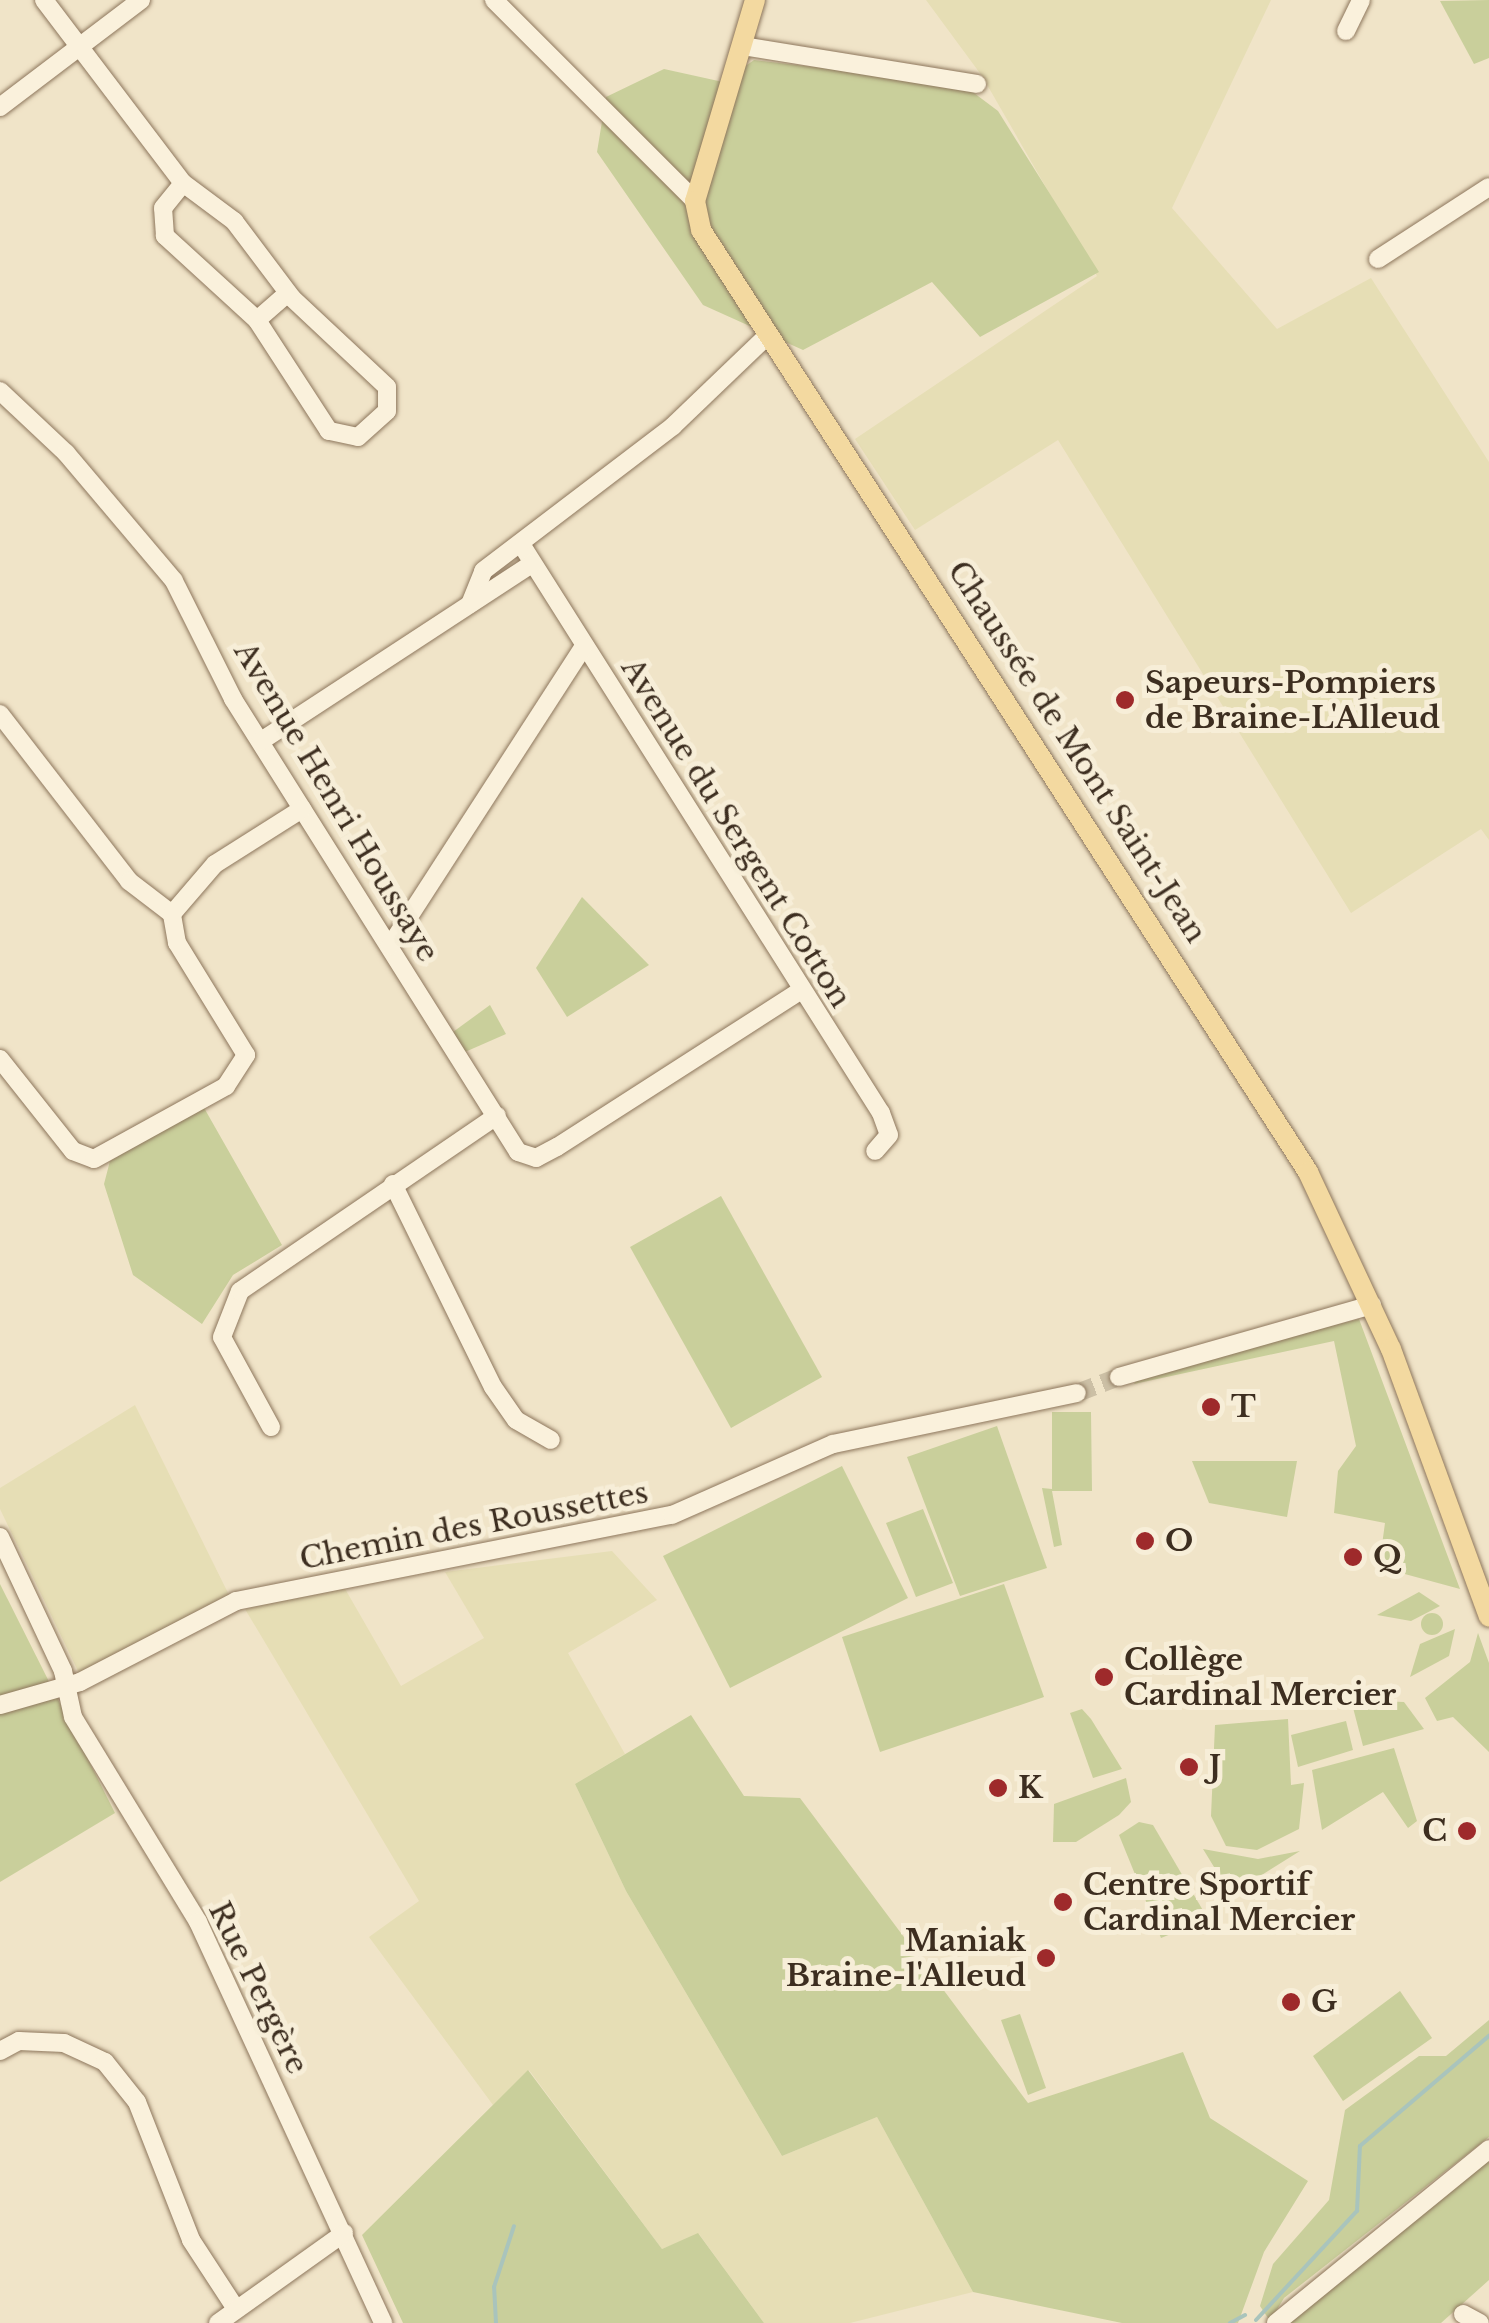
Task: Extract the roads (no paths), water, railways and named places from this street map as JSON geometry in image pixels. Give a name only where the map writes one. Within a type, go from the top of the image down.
[{"type":"main road","points":[[695,201],[755,0]]},
{"type":"main road","name":"Chaussée de Mont Saint-Jean","points":[[695,201],[701,230],[1254,1079],[1372,1305],[1489,1616]]},
{"type":"street","points":[[44,0],[182,183],[240,227],[288,292],[387,387],[390,404],[374,424],[352,439],[332,434],[257,320],[165,236],[163,208],[182,183]]},
{"type":"street","points":[[0,107],[141,0]]},
{"type":"street","name":"Chaussée de Mont Saint-Jean","points":[[494,0],[695,201]]},
{"type":"street","points":[[1346,31],[1361,0]]},
{"type":"street","points":[[744,46],[978,84]]},
{"type":"street","points":[[1378,259],[1489,187]]},
{"type":"street","points":[[257,320],[288,292]]},
{"type":"street","points":[[470,604],[483,571],[673,426],[768,335]]},
{"type":"street","name":"Avenue Henri Houssaye","points":[[0,391],[174,581],[261,741],[518,1152],[542,1155],[802,990]]},
{"type":"street","name":"Avenue du Sergent Cotton","points":[[521,544],[888,1125],[875,1150]]},
{"type":"street","points":[[261,741],[532,564]]},
{"type":"street","points":[[390,946],[584,646]]},
{"type":"street","points":[[0,714],[129,881],[172,914],[177,943],[246,1055],[226,1086],[94,1160],[73,1151],[0,1058]]},
{"type":"street","points":[[172,914],[216,864],[302,808]]},
{"type":"street","points":[[272,1427],[227,1350],[224,1319],[258,1277],[496,1116]]},
{"type":"street","points":[[393,1184],[492,1387],[516,1420],[551,1440]]},
{"type":"street","points":[[1120,1377],[1372,1305]]},
{"type":"street","name":"Chemin des Roussettes","points":[[0,1705],[62,1688],[236,1601],[672,1515],[832,1444],[1077,1393]]},
{"type":"street","name":"Rue Pergère","points":[[0,1536],[62,1688],[198,1922],[384,2323]]},
{"type":"street","points":[[0,2051],[19,2041],[64,2043],[105,2062],[137,2102],[191,2240],[236,2309]]},
{"type":"street","points":[[1276,2323],[1489,2149]]},
{"type":"street","points":[[218,2323],[344,2233]]},
{"type":"waterway","points":[[1256,2320],[1357,2211],[1360,2146],[1489,2036]]},
{"type":"waterway","points":[[496,2323],[494,2287],[514,2226]]},
{"type":"waterway","points":[[1230,2323],[1245,2315]]},
{"type":"tunnel","points":[[1077,1393],[1119,1377]]},
{"type":"place","name":"Sapeurs-Pompiers de Braine-L'Alleud","points":[[1125,700]]},
{"type":"place","name":"T","points":[[1211,1407]]},
{"type":"place","name":"O","points":[[1145,1541]]},
{"type":"place","name":"Q","points":[[1353,1557]]},
{"type":"place","name":"Collège Cardinal Mercier","points":[[1104,1677]]},
{"type":"place","name":"J","points":[[1189,1767]]},
{"type":"place","name":"K","points":[[998,1788]]},
{"type":"place","name":"C","points":[[1467,1831]]},
{"type":"place","name":"Centre Sportif Cardinal Mercier","points":[[1063,1902]]},
{"type":"place","name":"Maniak Braine-l'Alleud","points":[[1046,1958]]},
{"type":"place","name":"G","points":[[1291,2002]]}]
